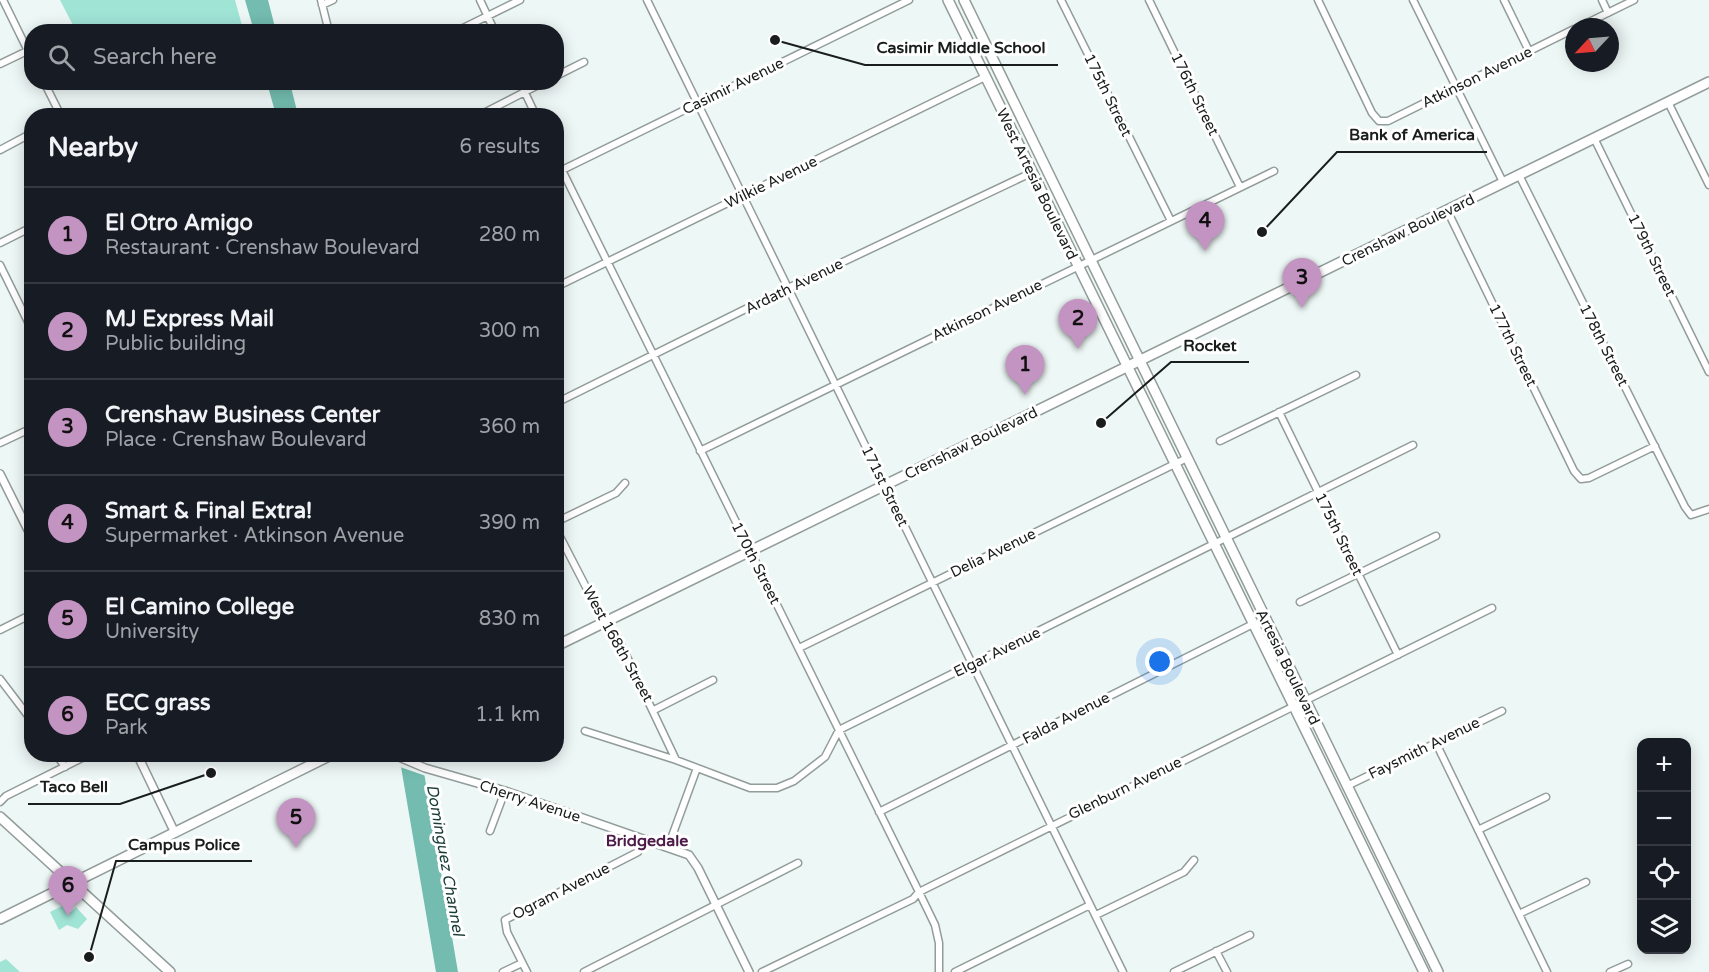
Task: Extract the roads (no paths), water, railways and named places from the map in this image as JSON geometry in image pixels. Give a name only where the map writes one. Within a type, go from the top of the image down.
[{"type":"main road","name":"West Artesia Boulevard","points":[[948,0],[1127,367]]},
{"type":"main road","name":"West Artesia Boulevard","points":[[964,0],[1140,360]]},
{"type":"main road","name":"Crenshaw Boulevard","points":[[564,642],[1709,82]]},
{"type":"main road","name":"Artesia Boulevard","points":[[1140,360],[1438,972]]},
{"type":"main road","name":"Artesia Boulevard","points":[[1127,367],[1424,972]]},
{"type":"main road","points":[[0,919],[317,762]]},
{"type":"main road","points":[[0,817],[170,972]]},
{"type":"street","points":[[3,0],[24,45]]},
{"type":"street","points":[[327,24],[321,3],[333,0]]},
{"type":"street","points":[[480,0],[491,24]]},
{"type":"street","points":[[471,24],[520,0]]},
{"type":"street","name":"171st Street","points":[[647,0],[1123,972]]},
{"type":"street","name":"Casimir Avenue","points":[[564,169],[909,0]]},
{"type":"street","name":"175th Street","points":[[1061,0],[1171,221]]},
{"type":"street","name":"176th Street","points":[[1149,0],[1240,187]]},
{"type":"street","name":"Atkinson Avenue","points":[[1317,0],[1372,113],[1379,121],[1388,121],[1565,33]]},
{"type":"street","points":[[1413,0],[1503,182]]},
{"type":"street","points":[[1504,0],[1529,51]]},
{"type":"street","points":[[1602,0],[1608,13]]},
{"type":"street","points":[[1598,18],[1634,0]]},
{"type":"street","points":[[0,64],[24,52]]},
{"type":"street","points":[[564,72],[584,62]]},
{"type":"street","name":"Wilkie Avenue","points":[[564,283],[985,77]]},
{"type":"street","points":[[48,90],[57,108]]},
{"type":"street","points":[[494,108],[529,90]]},
{"type":"street","points":[[525,92],[532,108]]},
{"type":"street","points":[[1668,102],[1709,184]]},
{"type":"street","points":[[0,150],[24,138]]},
{"type":"street","name":"179th Street","points":[[1594,138],[1709,372]]},
{"type":"street","name":"Atkinson Avenue","points":[[700,451],[1274,171]]},
{"type":"street","name":"Ardath Avenue","points":[[564,399],[788,288],[1033,172]]},
{"type":"street","name":"178th Street","points":[[1519,175],[1691,515],[1709,509]]},
{"type":"street","name":"170th Street","points":[[564,180],[654,356],[935,925],[939,943],[939,972]]},
{"type":"street","name":"177th Street","points":[[1447,210],[1574,471],[1581,479],[1589,478],[1655,446]]},
{"type":"street","points":[[0,243],[24,231]]},
{"type":"street","points":[[0,265],[24,315]]},
{"type":"street","points":[[1220,441],[1356,375]]},
{"type":"street","name":"175th Street","points":[[1280,412],[1398,655]]},
{"type":"street","points":[[0,443],[24,432]]},
{"type":"street","name":"Elgar Avenue","points":[[839,730],[1413,445]]},
{"type":"street","name":"Delia Avenue","points":[[799,648],[1187,458]]},
{"type":"street","points":[[0,474],[24,517]]},
{"type":"street","points":[[564,518],[616,493],[625,483]]},
{"type":"street","points":[[1300,602],[1436,536]]},
{"type":"street","name":"West 168th Street","points":[[564,544],[604,622],[617,636],[676,760]]},
{"type":"street","name":"Glenburn Avenue","points":[[762,972],[913,899],[919,892],[1051,825],[1491,608]]},
{"type":"street","points":[[0,630],[24,618]]},
{"type":"street","name":"Falda Avenue","points":[[879,812],[1254,624]]},
{"type":"street","points":[[0,679],[24,710]]},
{"type":"street","points":[[654,710],[713,680]]},
{"type":"street","name":"Faysmith Avenue","points":[[1347,786],[1502,711]]},
{"type":"street","points":[[585,731],[676,760],[750,788],[777,788],[794,781],[825,757],[839,730]]},
{"type":"street","points":[[1436,743],[1547,972]]},
{"type":"street","points":[[62,762],[65,767]]},
{"type":"street","points":[[0,802],[6,796],[75,762]]},
{"type":"street","points":[[141,762],[175,833]]},
{"type":"street","name":"Cherry Avenue","points":[[410,762],[505,791],[668,847]]},
{"type":"street","points":[[697,768],[668,847],[689,855],[749,972]]},
{"type":"street","points":[[490,831],[505,791]]},
{"type":"street","points":[[1478,830],[1546,797]]},
{"type":"street","name":"Ogram Avenue","points":[[522,963],[507,932],[505,921],[638,852],[643,839]]},
{"type":"street","points":[[1096,915],[1184,872],[1194,861]]},
{"type":"street","points":[[584,972],[798,863]]},
{"type":"street","points":[[1519,914],[1586,882]]},
{"type":"street","points":[[955,972],[1090,905]]},
{"type":"street","points":[[1174,972],[1250,935]]},
{"type":"street","points":[[1216,951],[1227,972]]},
{"type":"street","points":[[503,972],[522,963],[527,972]]},
{"type":"street","points":[[1610,972],[1628,964]]},
{"type":"place","name":"Casimir Middle School","points":[[775,40]]},
{"type":"place","name":"Bank of America","points":[[1262,232]]},
{"type":"place","name":"Smart & Final Extra!","points":[[1205,251]]},
{"type":"place","name":"Crenshaw Business Center","points":[[1302,308]]},
{"type":"place","name":"MJ Express Mail","points":[[1078,349]]},
{"type":"place","name":"El Otro Amigo","points":[[1025,395]]},
{"type":"place","name":"Rocket","points":[[1101,423]]},
{"type":"place","name":"Taco Bell","points":[[211,773]]},
{"type":"place","name":"El Camino College","points":[[296,848]]},
{"type":"place","name":"ECC grass","points":[[68,916]]},
{"type":"place","name":"Campus Police","points":[[89,957]]},
{"type":"district","name":"Bridgedale","points":[[647,840]]},
{"type":"water label","name":"Dominguez Channel","points":[[446,860]]}]
